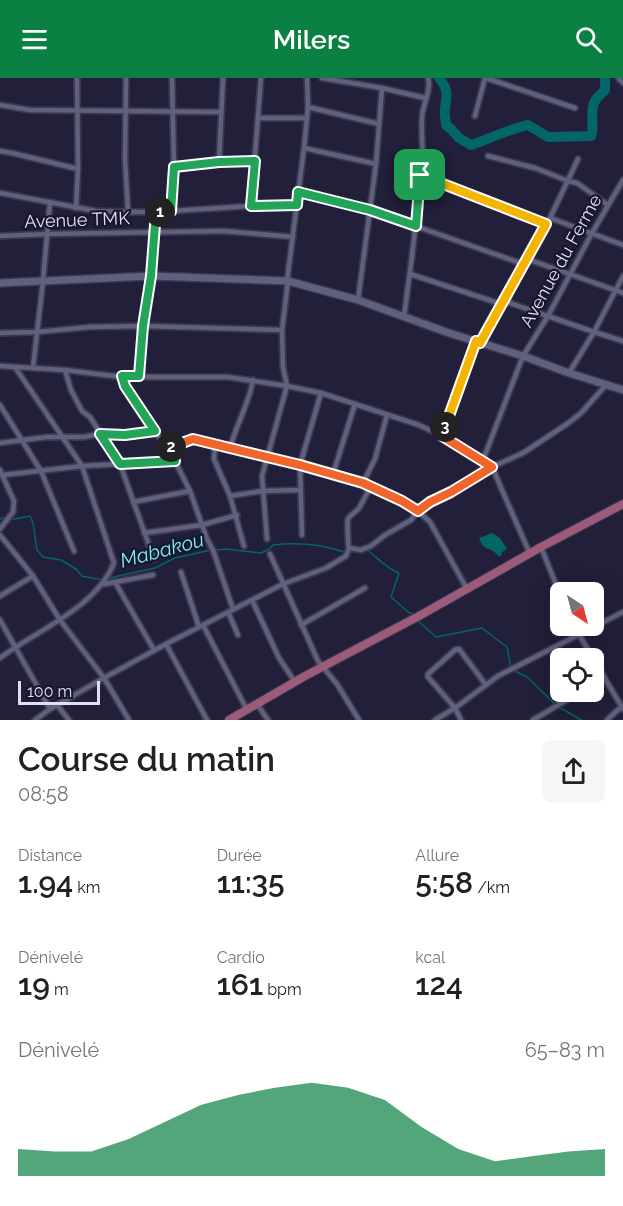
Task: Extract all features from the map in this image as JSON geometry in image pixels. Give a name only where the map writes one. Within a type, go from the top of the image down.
[{"type":"main road","points":[[229,720],[623,504]]},
{"type":"street","points":[[76,208],[77,78]]},
{"type":"street","points":[[126,78],[125,159],[128,212]]},
{"type":"street","points":[[171,211],[174,167],[172,78]]},
{"type":"street","points":[[219,162],[223,78]]},
{"type":"street","points":[[251,206],[261,78]]},
{"type":"street","points":[[267,539],[262,476],[287,386],[283,367],[282,330],[304,148],[308,107],[307,78]]},
{"type":"street","points":[[322,78],[382,87],[425,98]]},
{"type":"street","points":[[404,317],[416,226],[422,153],[422,116],[425,98],[430,87],[428,78]]},
{"type":"street","points":[[475,116],[486,78],[574,108]]},
{"type":"street","points":[[358,300],[370,210],[382,87]]},
{"type":"street","points":[[0,105],[30,110],[221,112]]},
{"type":"street","points":[[308,107],[379,123]]},
{"type":"street","points":[[259,118],[306,118]]},
{"type":"street","points":[[304,148],[375,164]]},
{"type":"street","points":[[0,151],[78,169]]},
{"type":"street","points":[[488,156],[535,168],[577,183],[608,205]]},
{"type":"street","points":[[442,436],[478,342],[550,218],[578,159]]},
{"type":"street","points":[[174,167],[255,161]]},
{"type":"street","points":[[420,175],[546,224]]},
{"type":"street","name":"Avenue du Ferme","points":[[483,460],[524,356],[623,180]]},
{"type":"street","points":[[298,192],[370,210],[623,293]]},
{"type":"street","points":[[0,193],[96,211],[156,212],[297,205]]},
{"type":"street","points":[[33,368],[50,202]]},
{"type":"street","points":[[139,376],[156,212]]},
{"type":"street","points":[[550,218],[623,245]]},
{"type":"street","name":"Avenue TMK","points":[[0,236],[224,231],[293,237]]},
{"type":"street","points":[[410,274],[623,341]]},
{"type":"street","points":[[0,283],[151,276],[288,281],[358,300],[623,390]]},
{"type":"street","points":[[569,373],[594,332],[623,276]]},
{"type":"street","points":[[0,333],[143,326],[282,330]]},
{"type":"street","points":[[0,366],[122,376],[227,377],[253,380],[321,393],[419,425],[442,436],[492,467],[530,554]]},
{"type":"street","points":[[0,658],[60,620],[104,583],[114,563],[82,466],[15,367]]},
{"type":"street","points":[[64,370],[82,411],[90,417],[120,464],[154,559]]},
{"type":"street","points":[[122,376],[125,386],[167,448],[190,491],[213,550],[238,634]]},
{"type":"street","points":[[231,448],[233,437],[251,393],[253,380]]},
{"type":"street","points":[[35,720],[57,705],[165,644],[284,584],[326,568],[348,552],[370,546],[411,520],[430,502],[492,467],[524,453],[567,424],[580,414],[607,384]]},
{"type":"street","points":[[302,535],[300,465],[321,393]]},
{"type":"street","points":[[333,474],[355,404]]},
{"type":"street","points":[[0,405],[41,471],[74,551]]},
{"type":"street","points":[[363,483],[375,459],[387,415]]},
{"type":"street","points":[[0,443],[47,437],[125,435],[155,431]]},
{"type":"street","points":[[167,448],[193,439],[300,465],[371,486],[402,501],[430,522],[467,588]]},
{"type":"street","points":[[215,445],[214,459],[237,515],[244,546]]},
{"type":"street","points":[[3,475],[82,466],[175,461]]},
{"type":"street","points":[[0,470],[14,501],[13,512],[0,530]]},
{"type":"street","points":[[348,552],[348,519],[358,510],[371,486]]},
{"type":"street","points":[[230,496],[262,491],[300,490]]},
{"type":"street","points":[[133,502],[190,491]]},
{"type":"street","points":[[144,533],[202,525],[237,515]]},
{"type":"street","points":[[0,535],[33,576],[60,620],[104,678],[129,720]]},
{"type":"street","points":[[541,547],[555,582]]},
{"type":"street","points":[[270,554],[318,661],[337,684],[359,720]]},
{"type":"street","points":[[181,572],[201,626],[248,710]]},
{"type":"street","points":[[104,583],[153,575]]},
{"type":"street","points":[[0,596],[33,576]]},
{"type":"street","points":[[115,582],[154,650]]},
{"type":"street","points":[[302,625],[365,588]]},
{"type":"street","points":[[252,600],[279,658],[295,682]]},
{"type":"street","points":[[604,622],[623,612]]},
{"type":"street","points":[[0,620],[51,709]]},
{"type":"street","points":[[435,720],[512,669],[577,636]]},
{"type":"street","points":[[165,644],[207,720]]},
{"type":"street","points":[[461,720],[428,675],[430,671],[459,649],[486,685]]},
{"type":"street","points":[[604,677],[622,708],[607,720]]},
{"type":"street","points":[[533,720],[563,702]]},
{"type":"street","points":[[257,704],[268,720]]},
{"type":"street","points":[[57,705],[69,720]]},
{"type":"shaded area","points":[[492,533],[500,538],[507,549],[502,552],[501,556],[482,545],[479,538]]},
{"type":"waterway","points":[[439,78],[446,93],[446,125],[459,138],[471,145],[528,125],[548,137],[591,136],[593,105],[605,90],[605,78]]},
{"type":"waterway","name":"Mabakou","points":[[0,519],[30,516],[37,550],[43,557],[61,560],[76,569],[82,576],[102,580]]},
{"type":"waterway","name":"Mabakou","points":[[216,550],[261,553],[273,545],[300,544],[318,545],[344,552]]},
{"type":"waterway","name":"Mabakou","points":[[109,578],[155,568],[175,558],[211,550]]},
{"type":"waterway","name":"Mabakou","points":[[367,550],[386,566],[399,573],[391,597],[413,614]]},
{"type":"waterway","name":"Mabakou","points":[[349,553],[359,551]]},
{"type":"waterway","name":"Mabakou","points":[[418,621],[436,637],[482,628],[507,647],[511,668]]},
{"type":"waterway","name":"Mabakou","points":[[515,671],[527,677],[555,704]]},
{"type":"waterway","name":"Mabakou","points":[[559,707],[581,720]]},
{"type":"route","points":[[255,161],[251,206],[297,205],[298,192],[370,210],[416,226],[420,175],[546,224],[480,343],[476,341],[442,436],[492,467],[418,511],[363,483],[193,439],[167,448],[175,461],[120,464],[100,434],[125,435],[155,431],[125,386],[122,376],[139,376],[156,212],[171,211],[174,167],[255,161]]}]
